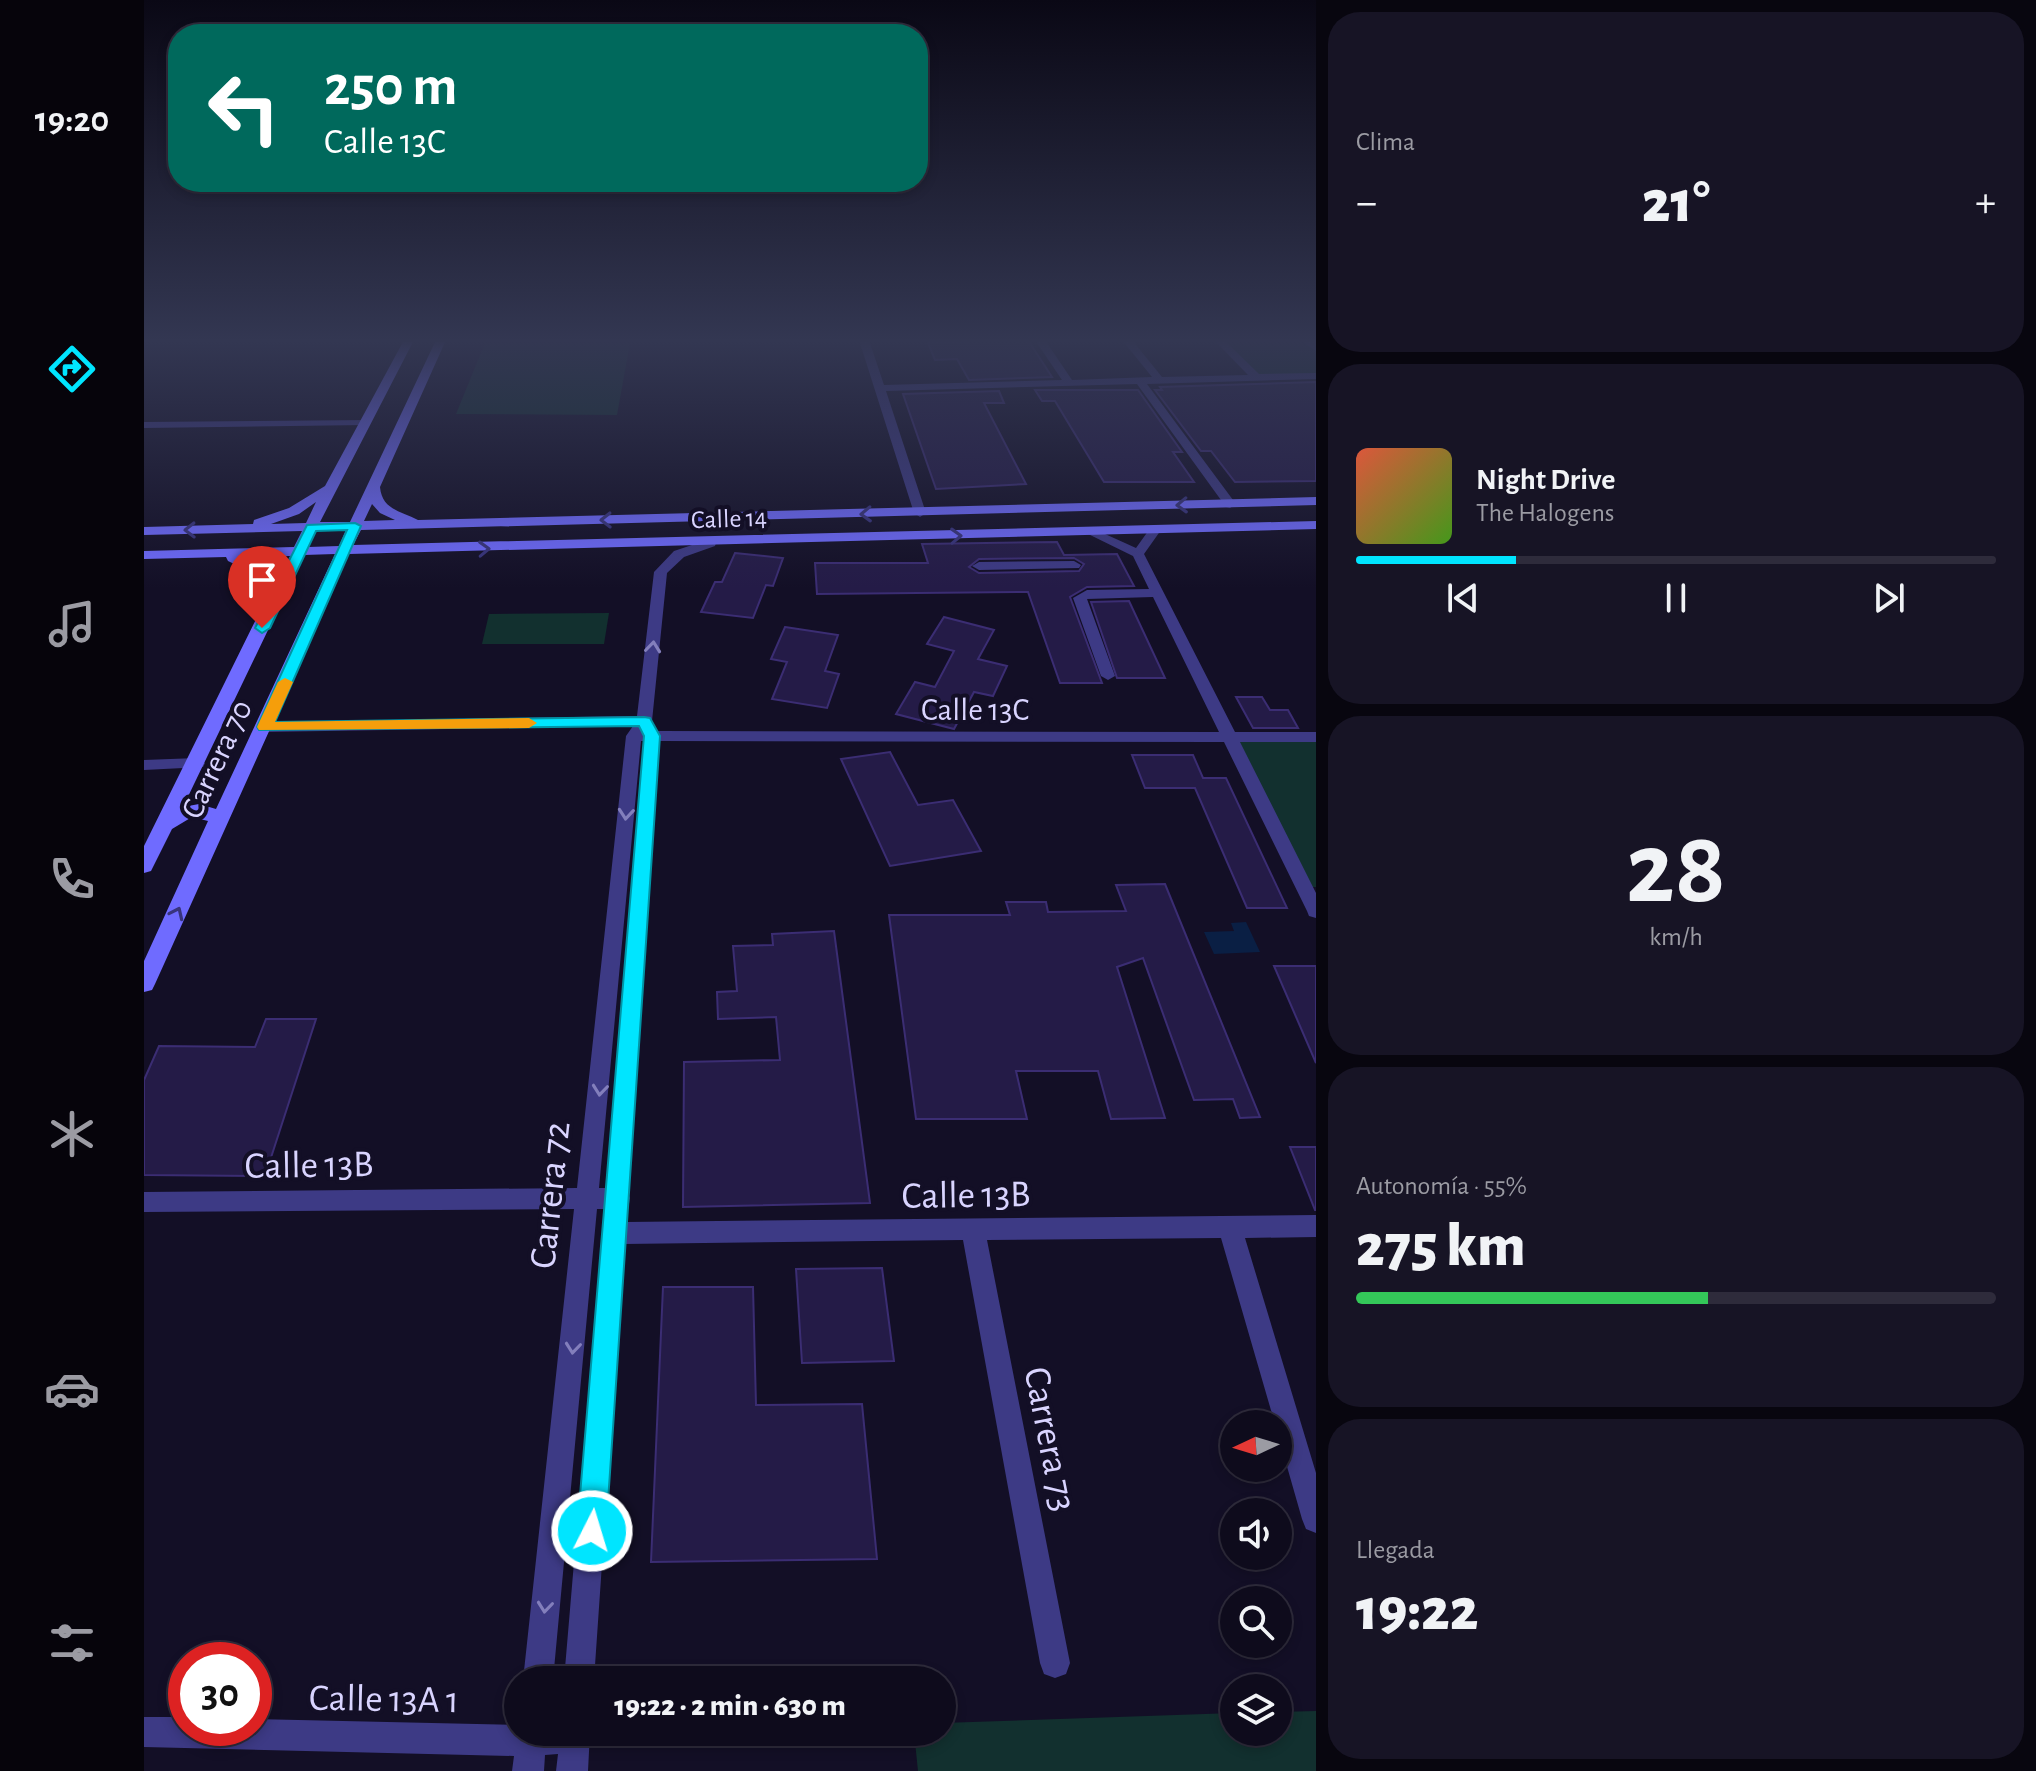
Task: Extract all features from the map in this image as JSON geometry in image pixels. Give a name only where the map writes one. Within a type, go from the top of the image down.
[{"type":"street","points":[[144,425],[317,423]]},
{"type":"street","name":"Carrera 70","points":[[144,866],[365,423]]},
{"type":"street","name":"Carrera 70","points":[[144,984],[325,598],[402,423]]},
{"type":"street","points":[[890,423],[920,513]]},
{"type":"street","points":[[1170,423],[1230,504]]},
{"type":"street","points":[[235,529],[294,511],[332,484]]},
{"type":"street","points":[[373,485],[372,495],[378,505],[390,514],[428,523],[452,523]]},
{"type":"street","name":"Calle 14","points":[[144,531],[1316,501]]},
{"type":"street","points":[[1277,502],[1292,504],[1309,513],[1310,520],[1295,525]]},
{"type":"street","points":[[767,517],[752,520],[746,529],[753,537],[770,541]]},
{"type":"street","name":"Calle 14","points":[[144,555],[406,551],[1316,525]]},
{"type":"street","points":[[1138,554],[1155,530]]},
{"type":"street","points":[[1090,532],[1138,554],[1316,911]]},
{"type":"street","name":"Carrera 72","points":[[539,1666],[589,1196],[661,572],[679,554],[710,543]]},
{"type":"street","points":[[325,598],[339,578],[355,567],[406,551]]},
{"type":"street","points":[[1068,551],[1087,594]]},
{"type":"street","points":[[201,553],[237,559],[263,572],[277,591],[276,602]]},
{"type":"street","points":[[979,566],[1074,565]]},
{"type":"street","points":[[1108,676],[1078,601],[1087,594],[1157,593]]},
{"type":"street","name":"Calle 13C","points":[[264,727],[1316,737]]},
{"type":"street","name":"Carrera 72","points":[[580,1666],[619,1198],[643,731]]},
{"type":"street","points":[[144,765],[197,763]]},
{"type":"street","points":[[162,830],[170,820],[198,809],[211,812],[218,819],[217,828]]},
{"type":"street","name":"Calle 13B","points":[[144,1202],[619,1198]]},
{"type":"street","name":"Calle 13B","points":[[616,1233],[1316,1226]]},
{"type":"street","points":[[1230,1227],[1316,1519]]},
{"type":"street","name":"Carrera 73","points":[[973,1230],[1055,1663]]},
{"type":"street","name":"Calle 13A 1","points":[[144,1732],[530,1748]]},
{"type":"street","points":[[572,1771],[574,1746]]},
{"type":"green space","points":[[609,613],[604,644],[482,644],[489,614]]},
{"type":"green space","points":[[1229,737],[1316,737],[1316,887],[1304,887]]},
{"type":"green space","points":[[1316,1711],[1316,1771],[918,1771],[915,1746],[956,1746],[956,1723],[1220,1713],[1220,1746],[1292,1746],[1292,1712]]},
{"type":"water","points":[[1246,922],[1260,952],[1214,954],[1204,932],[1234,931],[1231,923]]},
{"type":"building","points":[[913,423],[994,423],[1026,484],[936,489]]},
{"type":"building","points":[[1068,423],[1161,423],[1182,452],[1173,452],[1194,482],[1104,482]]},
{"type":"building","points":[[1180,423],[1316,423],[1316,481],[1235,482],[1211,451],[1201,451]]},
{"type":"building","points":[[1057,542],[1064,555],[1117,554],[1134,586],[1087,587],[1070,597],[1102,683],[1060,683],[1028,592],[817,594],[815,563],[928,563],[922,544]],"holes":[[[1074,558],[1084,564],[1079,571],[979,573],[969,567],[979,559]]]},
{"type":"building","points":[[735,553],[783,558],[773,586],[766,585],[753,618],[701,612],[715,582],[722,582]]},
{"type":"building","points":[[1129,601],[1165,678],[1117,678],[1091,602]]},
{"type":"building","points":[[944,617],[994,630],[978,659],[1007,666],[993,696],[974,692],[954,729],[896,714],[915,682],[935,687],[954,651],[927,644]]},
{"type":"building","points":[[785,627],[838,635],[825,671],[839,674],[827,708],[772,699],[787,662],[771,659]]},
{"type":"building","points":[[1236,697],[1262,697],[1270,710],[1288,710],[1298,728],[1253,728]]},
{"type":"building","points":[[890,752],[918,805],[953,800],[981,851],[890,866],[841,759]]},
{"type":"building","points":[[1132,755],[1193,755],[1203,778],[1226,778],[1287,908],[1247,908],[1195,788],[1145,788]]},
{"type":"building","points":[[1165,884],[1260,1117],[1240,1118],[1233,1099],[1194,1100],[1143,958],[1117,967],[1165,1118],[1111,1119],[1098,1071],[1016,1071],[1027,1119],[916,1119],[889,915],[1010,915],[1006,902],[1046,902],[1048,912],[1126,911],[1116,885]]},
{"type":"building","points":[[834,931],[870,1203],[683,1207],[684,1062],[780,1060],[776,1017],[718,1019],[717,992],[737,991],[733,946],[773,945],[772,934]]},
{"type":"building","points":[[1274,966],[1316,966],[1316,1063]]},
{"type":"building","points":[[266,1019],[316,1019],[265,1176],[144,1175],[144,1080],[159,1046],[255,1047]]},
{"type":"building","points":[[1290,1147],[1316,1147],[1316,1210],[1315,1210]]},
{"type":"building","points":[[882,1268],[894,1361],[802,1363],[796,1269]]},
{"type":"building","points":[[663,1287],[753,1287],[756,1405],[862,1404],[877,1559],[651,1562]]},
{"type":"slow traffic","points":[[285,682],[264,727],[529,723]]},
{"type":"route","points":[[262,628],[311,527],[355,526],[264,727],[644,721],[652,736],[592,1531]]}]
